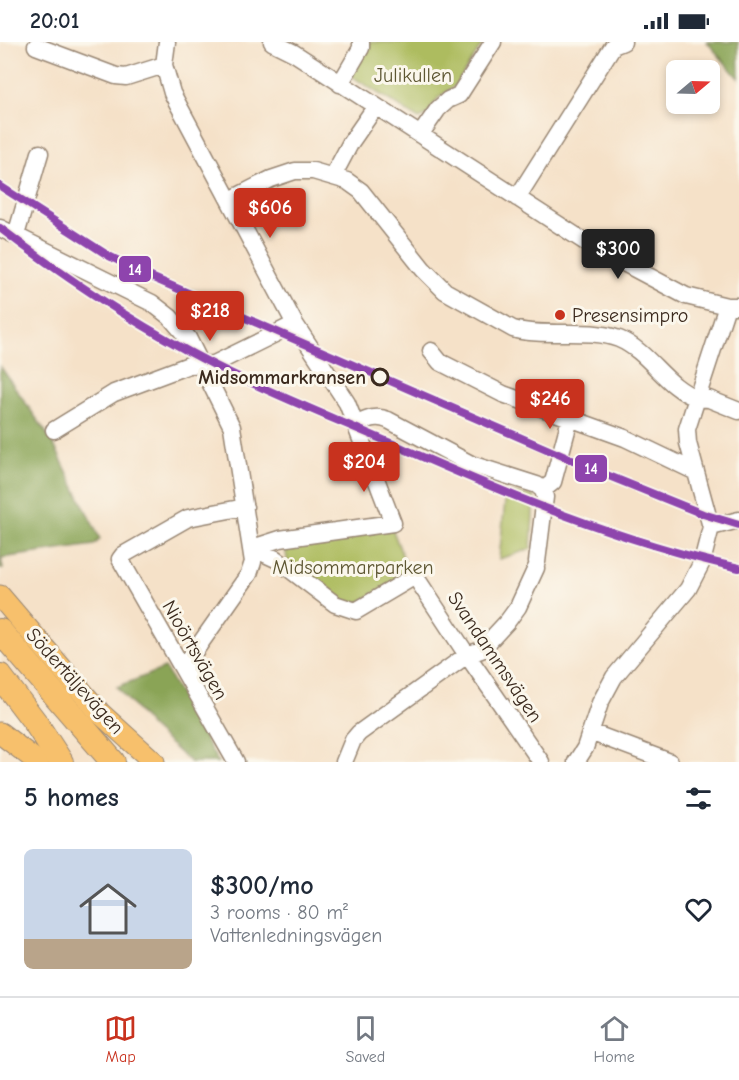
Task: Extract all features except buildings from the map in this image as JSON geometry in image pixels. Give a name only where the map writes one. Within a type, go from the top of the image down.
[{"type":"highway","name":"Södertäljevägen","points":[[0,631],[39,678]]},
{"type":"highway","points":[[0,675],[36,722],[61,762]]},
{"type":"highway","points":[[39,678],[102,762]]},
{"type":"highway","points":[[39,678],[113,762]]},
{"type":"highway","points":[[36,722],[74,762]]},
{"type":"main road","name":"Södertäljevägen","points":[[0,596],[100,713],[154,762]]},
{"type":"main road","points":[[0,733],[38,762]]},
{"type":"street","points":[[167,42],[164,65],[172,93],[295,324],[342,392],[357,424],[393,523],[280,539],[252,548]]},
{"type":"street","points":[[272,42],[294,53],[590,245],[686,296],[733,306],[687,429],[688,443],[711,527],[702,562],[688,589],[614,677],[600,703],[585,748],[576,762]]},
{"type":"street","points":[[340,84],[361,48],[361,42]]},
{"type":"street","points":[[420,135],[438,109],[448,100],[459,95],[493,42]]},
{"type":"street","points":[[517,198],[614,43]]},
{"type":"street","points":[[36,46],[116,76],[126,77],[164,65]]},
{"type":"street","points":[[333,176],[351,142],[376,106]]},
{"type":"street","points":[[16,236],[40,153]]},
{"type":"street","points":[[230,200],[271,179],[295,171],[313,171],[347,181],[361,191],[423,269],[452,296],[502,324],[524,332],[598,335],[621,340],[648,359],[687,394],[709,399],[739,411]]},
{"type":"street","points":[[0,228],[161,310],[188,338],[232,427],[253,562],[249,574],[183,668]]},
{"type":"street","points":[[54,430],[121,390],[189,365],[214,364],[295,324]]},
{"type":"street","points":[[432,351],[440,362],[503,394],[625,438],[696,472]]},
{"type":"street","points":[[344,762],[353,740],[359,733],[466,655],[481,650],[507,622],[518,607],[537,565],[545,497],[543,490],[537,485],[471,464],[388,420],[372,417],[357,424]]},
{"type":"street","points":[[543,490],[553,482],[570,419]]},
{"type":"street","name":"Nioörtsvägen","points":[[236,762],[120,559],[123,555],[188,518],[245,507]]},
{"type":"street","points":[[711,527],[739,520]]},
{"type":"street","name":"Svandammsvägen","points":[[252,548],[276,559],[335,604],[356,611],[415,576],[466,655],[541,762]]},
{"type":"street","points":[[590,732],[670,762]]},
{"type":"green space","name":"Julikullen","points":[[366,42],[484,42],[455,86],[438,98],[426,116],[419,119],[351,76]]},
{"type":"green space","points":[[707,42],[738,42],[739,79]]},
{"type":"green space","points":[[0,366],[52,441],[100,539],[94,545],[1,558],[3,569],[0,569]]},
{"type":"green space","points":[[506,492],[534,496],[531,549],[499,559]]},
{"type":"green space","name":"Midsommarparken","points":[[392,528],[409,573],[358,603],[343,602],[287,560],[285,544]]},
{"type":"green space","points":[[165,668],[218,762],[190,762],[151,727],[117,687]]},
{"type":"transit line","name":"14","points":[[0,186],[109,256],[151,277],[604,474],[703,514],[739,525]]},
{"type":"transit line","name":"14","points":[[0,228],[51,266],[131,318],[214,365],[258,386],[563,515],[650,544],[739,568]]},
{"type":"place","name":"Presensimpro","points":[[560,315]]},
{"type":"place","name":"Midsommarkransen","points":[[380,377]]}]
